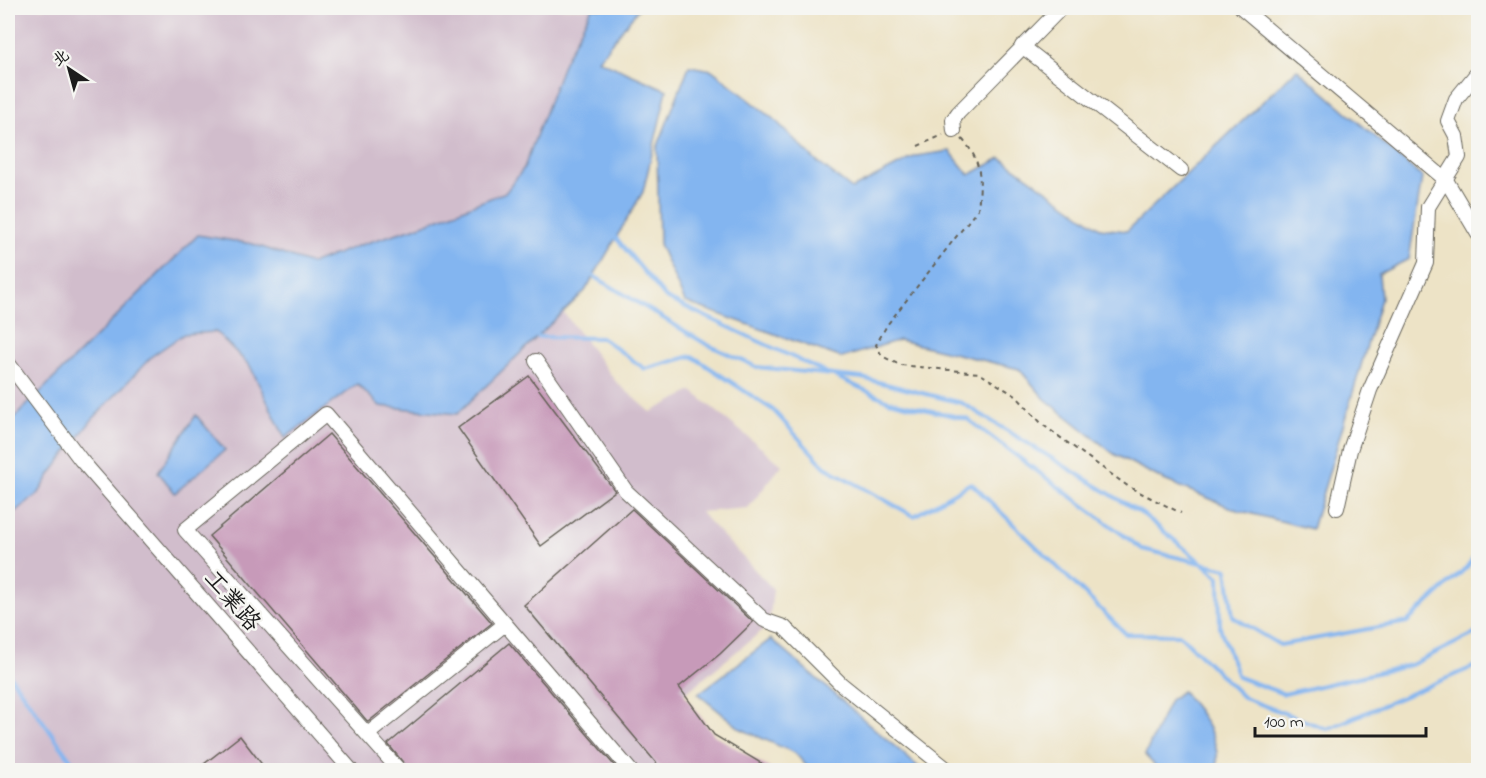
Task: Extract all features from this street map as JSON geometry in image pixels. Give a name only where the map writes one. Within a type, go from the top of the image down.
[{"type":"street","points":[[954,131],[953,120],[958,113],[1061,8]]},
{"type":"street","points":[[1242,8],[1446,180],[1479,234]]},
{"type":"street","points":[[1022,46],[1181,170]]},
{"type":"street","points":[[1337,508],[1350,450],[1370,390],[1426,263],[1428,207],[1459,157],[1456,136],[1448,121],[1456,99],[1479,72]]},
{"type":"street","points":[[536,361],[626,491],[764,620],[784,627],[841,684],[948,771]]},
{"type":"street","name":"工業路","points":[[8,363],[81,460],[351,771]]},
{"type":"street","points":[[399,771],[185,530],[326,414],[630,771]]},
{"type":"street","points":[[368,734],[505,624]]},
{"type":"path","points":[[918,146],[954,131],[978,161],[981,184],[978,209],[887,325],[876,345],[882,356],[900,364],[979,373],[1016,396],[1043,425],[1129,487],[1181,513]]},
{"type":"shaded area","points":[[8,8],[609,8],[503,232],[617,383],[651,412],[692,391],[782,465],[748,508],[700,512],[773,589],[769,625],[676,701],[732,770],[8,770]]},
{"type":"water","points":[[592,8],[639,8],[598,60],[667,90],[643,192],[585,291],[457,414],[380,406],[357,384],[285,438],[250,366],[216,332],[184,334],[152,356],[91,421],[51,473],[39,493],[8,515],[8,424],[198,235],[253,244],[311,264],[417,227],[506,192],[524,168],[564,62]]},
{"type":"water","points":[[689,66],[712,70],[776,121],[816,161],[852,189],[916,156],[950,151],[969,175],[1001,158],[1100,228],[1127,231],[1297,69],[1422,177],[1409,259],[1379,274],[1381,299],[1312,529],[1237,510],[1164,480],[1114,454],[1045,399],[1019,369],[899,340],[842,358],[685,302],[659,244],[657,148]]},
{"type":"water","points":[[196,415],[225,450],[175,493],[158,472]]},
{"type":"water","points":[[771,639],[922,770],[810,770],[795,753],[741,729],[698,694]]},
{"type":"water","points":[[1182,691],[1203,717],[1213,738],[1216,749],[1216,770],[1159,770],[1145,755],[1170,700]]},
{"type":"building","points":[[529,376],[615,491],[541,546],[458,428]]},
{"type":"building","points":[[329,434],[492,623],[368,722],[209,536]]},
{"type":"building","points":[[632,509],[753,622],[720,654],[679,687],[714,735],[774,771],[663,771],[524,605]]},
{"type":"building","points":[[509,643],[619,771],[410,771],[388,744]]},
{"type":"building","points":[[240,736],[267,771],[195,771]]},
{"type":"waterway","points":[[616,238],[666,298],[829,374]]},
{"type":"waterway","points":[[592,275],[706,344],[757,367],[862,378],[962,403],[1144,515],[1219,577],[1220,628],[1238,677],[1284,694],[1411,665],[1478,632]]},
{"type":"waterway","points":[[538,337],[602,338],[645,369],[692,356],[773,410],[825,467],[914,516],[971,483],[1126,634],[1180,635],[1244,698],[1327,729],[1478,665]]},
{"type":"waterway","points":[[836,377],[889,401],[967,419],[1142,549],[1227,569],[1233,617],[1280,645],[1407,622],[1466,568],[1478,552]]},
{"type":"waterway","points":[[8,673],[78,770]]}]
